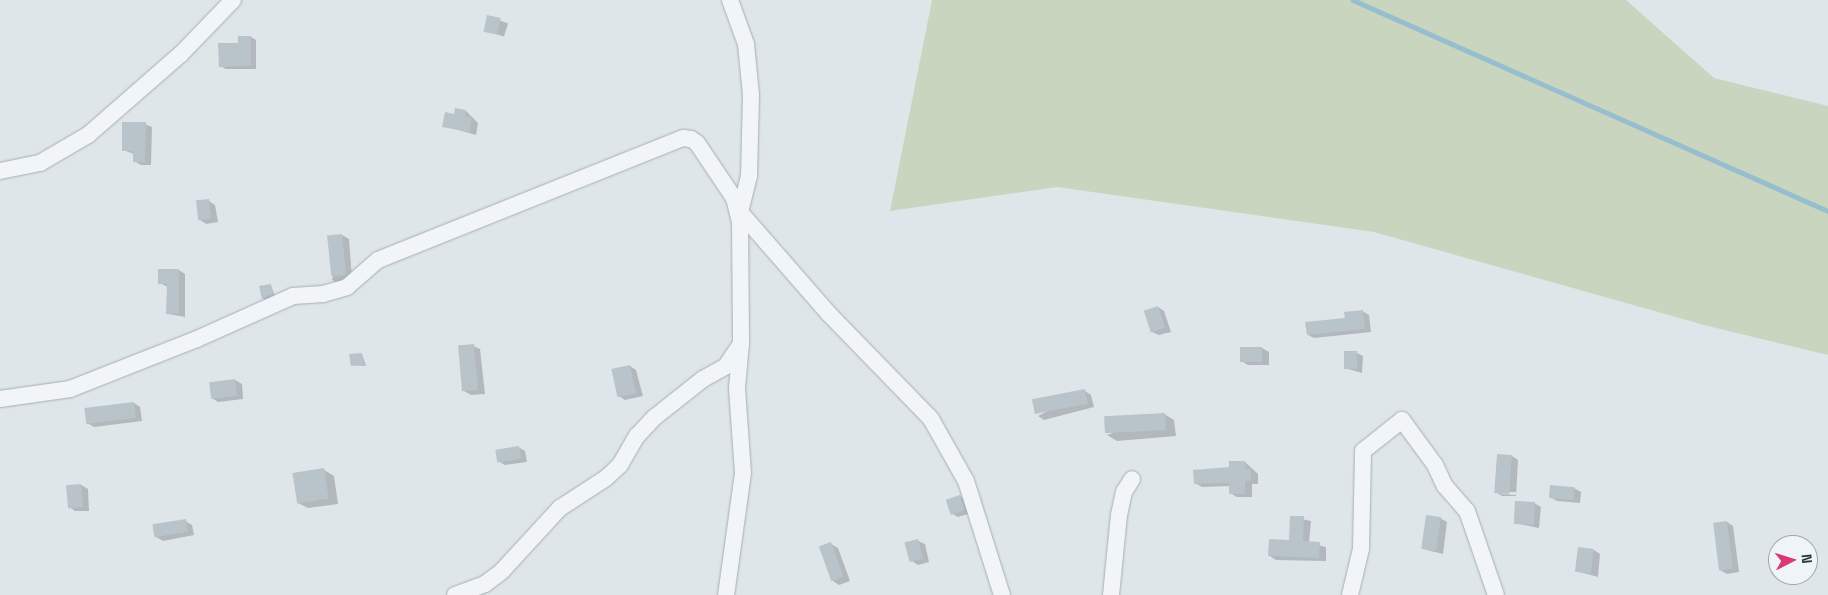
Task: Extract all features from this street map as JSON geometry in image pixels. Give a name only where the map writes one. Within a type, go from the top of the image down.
[{"type":"street","points":[[0,171],[40,162],[88,135],[181,54],[233,0]]},
{"type":"street","points":[[726,595],[742,489],[737,388],[741,343],[740,212],[750,176],[751,95],[746,44],[730,0]]},
{"type":"street","points":[[0,399],[70,389],[197,339],[293,296],[323,294],[347,287],[378,260],[683,138],[697,143],[734,198],[740,212],[829,314],[931,419],[966,481],[1002,595]]},
{"type":"street","points":[[455,595],[485,584],[502,571],[560,508],[606,478],[620,465],[637,436],[655,417],[703,379],[726,366],[741,343]]},
{"type":"street","points":[[1350,595],[1361,549],[1363,451],[1402,420],[1435,465],[1445,486],[1467,511],[1496,595]]},
{"type":"street","points":[[1111,595],[1119,515],[1124,492],[1132,479]]},
{"type":"green space","points":[[932,0],[1626,0],[1714,78],[1828,106],[1828,355],[1704,325],[1374,232],[1057,187],[890,211]]},
{"type":"building","points":[[487,15],[501,18],[497,35],[483,32]]},
{"type":"building","points":[[238,36],[251,36],[251,66],[219,67],[218,43],[238,43]]},
{"type":"building","points":[[455,108],[466,110],[465,116],[472,118],[470,132],[442,127],[445,112],[454,114]]},
{"type":"building","points":[[122,122],[146,122],[145,162],[133,162],[133,151],[122,151]]},
{"type":"building","points":[[209,199],[211,219],[198,220],[196,200]]},
{"type":"building","points":[[342,234],[346,275],[331,276],[327,236]]},
{"type":"building","points":[[158,269],[179,269],[179,314],[166,314],[167,284],[158,284]]},
{"type":"building","points":[[271,284],[273,294],[262,299],[259,286]]},
{"type":"building","points":[[1158,306],[1165,328],[1151,333],[1144,311]]},
{"type":"building","points":[[1363,310],[1365,329],[1307,335],[1305,322],[1345,318],[1344,312]]},
{"type":"building","points":[[474,344],[478,390],[462,391],[458,345]]},
{"type":"building","points":[[1240,347],[1262,347],[1262,362],[1240,362]]},
{"type":"building","points":[[1344,351],[1357,351],[1357,369],[1344,369]]},
{"type":"building","points":[[362,353],[364,365],[351,366],[349,354]]},
{"type":"building","points":[[630,365],[636,393],[617,397],[611,369]]},
{"type":"building","points":[[235,379],[237,396],[211,399],[209,382]]},
{"type":"building","points":[[1085,389],[1088,404],[1035,414],[1032,399]]},
{"type":"building","points":[[134,402],[136,418],[86,424],[84,408]]},
{"type":"building","points":[[1165,413],[1166,430],[1105,433],[1104,416]]},
{"type":"building","points":[[519,446],[521,459],[497,463],[495,450]]},
{"type":"building","points":[[1497,454],[1512,455],[1509,494],[1494,493]]},
{"type":"building","points":[[1229,461],[1245,461],[1245,469],[1251,469],[1251,481],[1245,481],[1245,494],[1229,494],[1229,483],[1194,484],[1193,470],[1229,467]]},
{"type":"building","points":[[324,468],[329,499],[297,504],[292,473]]},
{"type":"building","points":[[81,484],[83,507],[68,508],[66,485]]},
{"type":"building","points":[[1550,485],[1575,487],[1574,500],[1549,498]]},
{"type":"building","points":[[960,495],[965,510],[951,515],[946,500]]},
{"type":"building","points":[[1515,501],[1535,502],[1534,525],[1514,524]]},
{"type":"building","points":[[1426,515],[1441,517],[1436,551],[1421,549]]},
{"type":"building","points":[[1290,516],[1304,516],[1303,541],[1320,542],[1319,558],[1268,556],[1269,539],[1289,540]]},
{"type":"building","points":[[186,519],[188,532],[154,537],[152,524]]},
{"type":"building","points":[[1727,521],[1733,569],[1719,570],[1713,523]]},
{"type":"building","points":[[918,539],[923,558],[910,562],[904,543]]},
{"type":"building","points":[[831,542],[844,577],[831,581],[819,546]]},
{"type":"building","points":[[1578,547],[1594,549],[1591,574],[1575,572]]},
{"type":"waterway","points":[[1353,0],[1828,211]]}]
